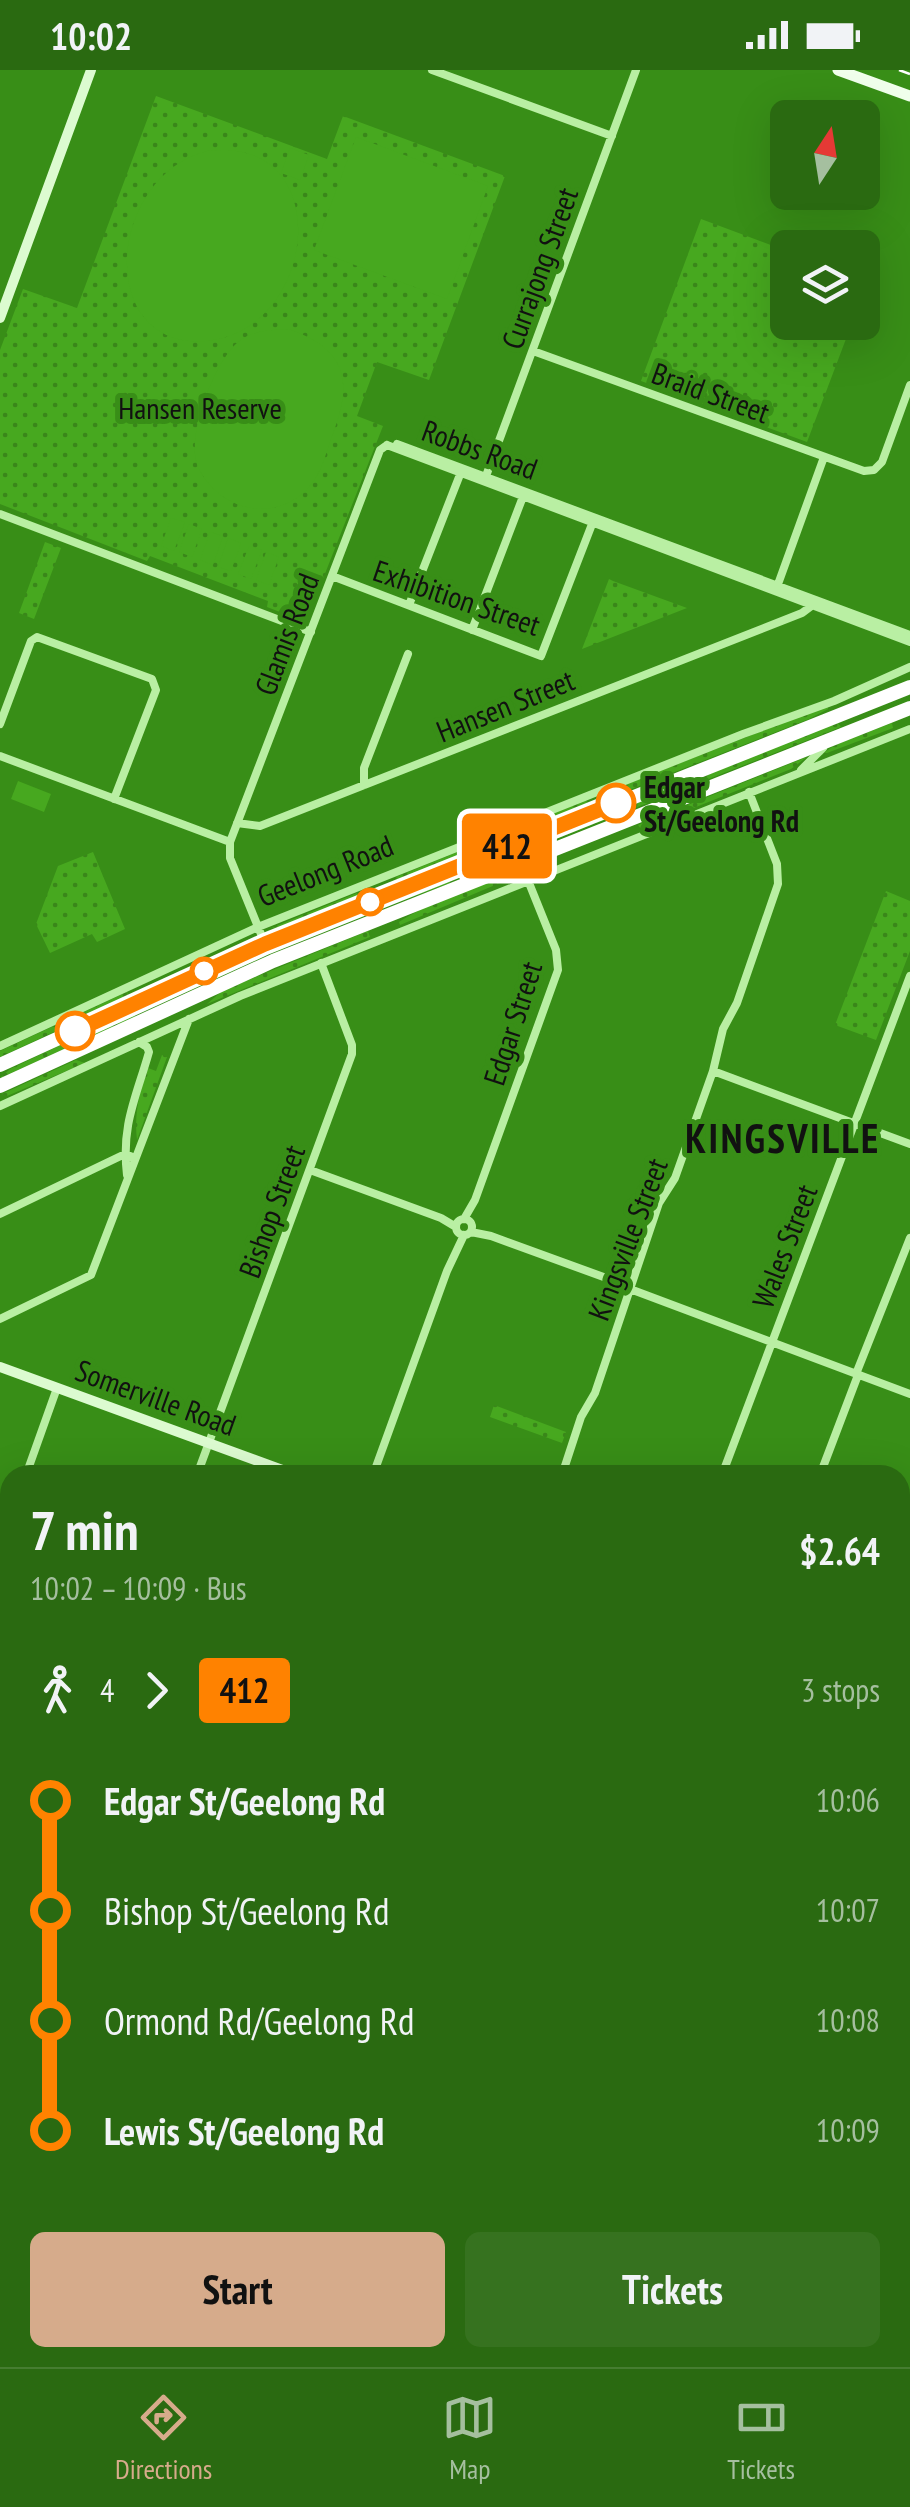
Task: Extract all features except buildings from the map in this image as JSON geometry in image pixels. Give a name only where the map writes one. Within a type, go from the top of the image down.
[{"type":"highway","name":"Geelong Road","points":[[1,1065],[265,944],[910,687]]},
{"type":"highway","points":[[0,1086],[273,961],[910,708]]},
{"type":"highway","points":[[836,716],[860,728]]},
{"type":"highway","points":[[513,844],[520,862]]},
{"type":"highway","points":[[265,944],[273,961]]},
{"type":"main road","points":[[0,318],[91,70]]},
{"type":"main road","points":[[838,70],[910,96]]},
{"type":"main road","points":[[0,278],[13,283]]},
{"type":"main road","name":"Somerville Road","points":[[0,1366],[269,1465]]},
{"type":"street","points":[[432,70],[612,136]]},
{"type":"street","name":"Currajong Street","points":[[486,478],[636,70]]},
{"type":"street","name":"Braid Street","points":[[533,350],[864,471],[874,470],[882,462],[910,384]]},
{"type":"street","name":"Robbs Road","points":[[387,445],[403,444],[910,639]]},
{"type":"street","name":"Robbs Road","points":[[387,445],[486,478]]},
{"type":"street","name":"Glamis Road","points":[[230,842],[380,450],[387,445]]},
{"type":"street","points":[[777,589],[824,457]]},
{"type":"street","points":[[409,606],[462,472]]},
{"type":"street","points":[[472,630],[525,493]]},
{"type":"street","points":[[0,514],[311,632]]},
{"type":"street","name":"Exhibition Street","points":[[332,576],[541,656],[594,519]]},
{"type":"street","name":"Hansen Street","points":[[788,616],[804,599]]},
{"type":"street","name":"Hansen Street","points":[[237,822],[260,826],[816,603]]},
{"type":"street","points":[[0,724],[32,641],[43,637],[150,678],[156,682],[156,690],[114,799]]},
{"type":"street","points":[[364,785],[364,768],[408,654]]},
{"type":"street","name":"Geelong Road","points":[[0,1046],[258,927],[910,667]]},
{"type":"street","points":[[836,716],[844,695]]},
{"type":"street","points":[[0,1106],[321,962],[910,728]]},
{"type":"street","points":[[800,772],[834,738]]},
{"type":"street","points":[[0,756],[230,842],[229,855],[265,944]]},
{"type":"street","name":"Kingsville Street","points":[[565,1465],[582,1415],[595,1393],[659,1204],[674,1178],[713,1072],[724,1028],[737,1003],[779,878],[748,792]]},
{"type":"street","name":"Edgar Street","points":[[378,1465],[558,970],[556,950],[520,862]]},
{"type":"street","name":"Bishop Street","points":[[201,1465],[353,1048],[321,962]]},
{"type":"street","name":"Wales Street","points":[[726,1465],[910,976]]},
{"type":"street","points":[[0,1319],[88,1278],[191,1018]]},
{"type":"street","points":[[127,1180],[124,1154],[130,1104],[149,1052],[139,1042]]},
{"type":"street","points":[[713,1072],[910,1144]]},
{"type":"street","points":[[0,1098],[14,1100]]},
{"type":"street","points":[[0,1214],[124,1154],[135,1158]]},
{"type":"street","points":[[310,1170],[910,1394]]},
{"type":"street","points":[[824,1465],[910,1238]]},
{"type":"street","points":[[30,1465],[58,1388]]},
{"type":"green space","name":"Hansen Reserve","points":[[156,96],[327,159],[343,116],[505,176],[429,380],[377,362],[357,416],[383,426],[306,622],[267,607],[268,601],[150,556],[147,561],[0,504],[0,350],[23,289],[77,308]]},
{"type":"green space","points":[[356,137],[488,186],[447,299],[314,250]]},
{"type":"green space","points":[[290,148],[309,155],[300,180],[281,173]]},
{"type":"green space","points":[[207,151],[249,154],[278,172],[294,201],[298,236],[291,272],[272,305],[244,329],[206,341],[170,336],[145,319],[131,292],[127,259],[133,225],[149,193],[173,167]]},
{"type":"green space","points":[[701,219],[770,245],[770,340],[846,340],[807,442],[641,381]]},
{"type":"green space","points":[[289,329],[309,337],[334,358],[343,384],[339,417],[315,479],[302,494],[287,504],[253,508],[237,504],[208,483],[198,467],[195,438],[211,383],[229,352],[256,333]]},
{"type":"green space","points":[[171,518],[185,522],[174,551],[161,546]]},
{"type":"green space","points":[[189,524],[202,529],[192,557],[179,552]]},
{"type":"green space","points":[[210,532],[223,536],[213,565],[200,560]]},
{"type":"green space","points":[[228,538],[241,543],[231,571],[218,567]]},
{"type":"green space","points":[[45,542],[61,548],[34,619],[19,613]]},
{"type":"green space","points":[[249,546],[262,550],[251,579],[238,574]]},
{"type":"green space","points":[[266,552],[279,557],[269,585],[256,580]]},
{"type":"green space","points":[[609,579],[613,581],[687,608],[582,649]]},
{"type":"green space","points":[[828,705],[828,709],[809,719],[629,790],[627,784]]},
{"type":"green space","points":[[838,723],[841,727],[528,850],[544,840]]},
{"type":"green space","points":[[892,723],[893,728],[819,756],[835,745]]},
{"type":"green space","points":[[807,757],[791,769],[641,829],[638,825]]},
{"type":"green space","points":[[18,781],[51,794],[44,812],[11,799]]},
{"type":"green space","points":[[586,800],[588,805],[580,810],[405,880],[398,881],[396,877]]},
{"type":"green space","points":[[93,852],[125,929],[97,942],[92,934],[50,953],[36,924],[58,866]]},
{"type":"green space","points":[[514,877],[400,925],[410,915],[455,894]]},
{"type":"green space","points":[[449,880],[450,883],[353,919],[352,916]]},
{"type":"green space","points":[[886,891],[910,901],[910,951],[876,1040],[835,1025]]},
{"type":"green space","points":[[357,893],[359,896],[352,901],[289,926],[271,928]]},
{"type":"green space","points":[[368,931],[370,937],[207,1004],[222,991]]},
{"type":"green space","points":[[127,992],[129,997],[0,1057],[0,1051]]},
{"type":"green space","points":[[135,1010],[135,1017],[0,1078],[10,1069]]},
{"type":"green space","points":[[162,1055],[167,1057],[137,1140],[142,1086],[148,1068],[156,1071]]},
{"type":"green space","points":[[76,1060],[85,1063],[7,1096],[2,1094]]},
{"type":"green space","points":[[494,1405],[566,1432],[562,1443],[490,1417]]},
{"type":"railway","points":[[899,70],[910,74]]},
{"type":"bus line","name":"412","points":[[75,1031],[265,944],[616,803]]},
{"type":"place","name":"Edgar St/Geelong Rd","points":[[616,803]]},
{"type":"district","name":"KINGSVILLE","points":[[783,1138]]}]
